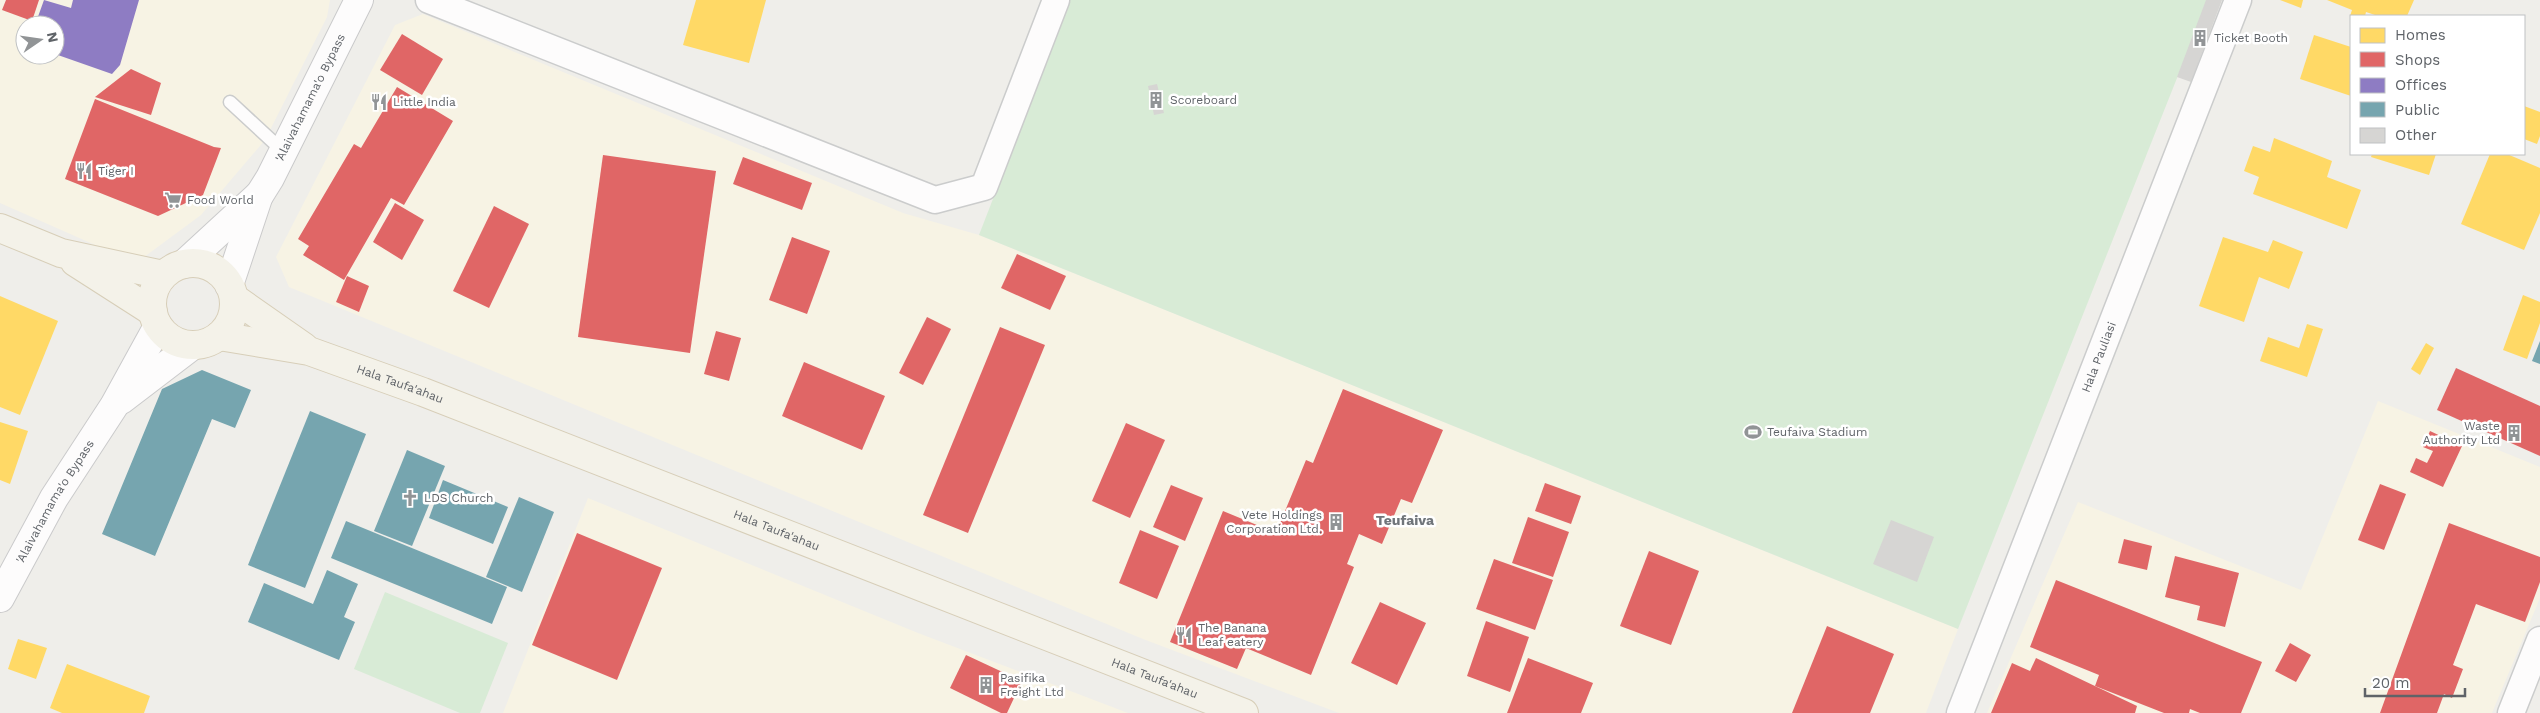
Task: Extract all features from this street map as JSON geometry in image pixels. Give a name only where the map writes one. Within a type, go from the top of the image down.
[{"type":"main road","name":"'Alaivahamama'o Bypass","points":[[232,291],[260,194],[284,152],[359,0]]},
{"type":"main road","name":"'Alaivahamama'o Bypass","points":[[174,269],[260,194]]},
{"type":"main road","points":[[0,228],[61,253],[155,319],[167,336],[179,343],[193,345],[207,343],[219,336],[229,325],[234,312],[232,291],[215,268],[196,263],[174,269],[61,253]]},
{"type":"main road","points":[[155,319],[152,299],[156,286],[174,269]]},
{"type":"main road","name":"Hala Taufa'ahau","points":[[232,291],[309,351]]},
{"type":"main road","name":"'Alaivahamama'o Bypass","points":[[0,598],[54,498],[114,406],[155,319]]},
{"type":"main road","name":"Hala Taufa'ahau","points":[[219,336],[309,351],[423,392],[1244,713]]},
{"type":"main road","name":"'Alaivahamama'o Bypass","points":[[114,406],[193,345]]},
{"type":"street","points":[[429,0],[935,200],[984,187],[1056,0]]},
{"type":"street","name":"Hala Pauliasi","points":[[1960,713],[2238,0]]},
{"type":"street","points":[[2510,713],[2540,640]]},
{"type":"lane","points":[[230,102],[284,152]]},
{"type":"shaded area","points":[[0,0],[330,0],[327,17],[265,140],[201,215],[136,263],[0,203]]},
{"type":"shaded area","points":[[423,14],[903,213],[979,235],[1958,629],[1926,713],[1339,713],[1143,639],[289,287],[276,257],[395,25]]},
{"type":"shaded area","points":[[2378,401],[2540,467],[2540,598],[2492,713],[1987,713],[2078,502],[2301,590]]},
{"type":"shaded area","points":[[588,498],[918,633],[1128,713],[503,713]]},
{"type":"green space","name":"Teufaiva Stadium","points":[[1070,0],[2208,0],[1958,629],[979,235]]},
{"type":"green space","points":[[385,592],[508,643],[480,713],[460,713],[354,669]]},
{"type":"building: Homes","points":[[696,0],[766,0],[749,63],[683,45]]},
{"type":"building: Homes","points":[[2280,0],[2303,0],[2301,8]]},
{"type":"building: Homes","points":[[2327,0],[2414,0],[2407,15],[2375,15],[2366,12],[2365,15],[2350,15],[2352,10]]},
{"type":"building: Homes","points":[[2314,35],[2350,47],[2350,96],[2300,79]]},
{"type":"building: Homes","points":[[2525,106],[2540,112],[2540,136],[2537,144],[2525,139]]},
{"type":"building: Homes","points":[[2274,138],[2332,161],[2327,177],[2361,190],[2347,229],[2253,194],[2259,177],[2244,171],[2253,146],[2270,152]]},
{"type":"building: Homes","points":[[2372,155],[2436,155],[2429,175],[2371,157]]},
{"type":"building: Homes","points":[[2490,155],[2509,155],[2540,168],[2540,213],[2524,250],[2461,224]]},
{"type":"building: Homes","points":[[2223,237],[2268,252],[2273,240],[2303,252],[2289,289],[2259,277],[2244,322],[2199,306]]},
{"type":"building: Homes","points":[[2523,295],[2540,302],[2540,323],[2527,359],[2503,350]]},
{"type":"building: Homes","points":[[0,296],[58,321],[20,415],[0,407]]},
{"type":"building: Homes","points":[[2307,324],[2323,329],[2307,377],[2260,361],[2268,337],[2299,348]]},
{"type":"building: Homes","points":[[2426,343],[2434,348],[2420,375],[2411,369]]},
{"type":"building: Homes","points":[[0,422],[28,431],[10,484],[0,480]]},
{"type":"building: Homes","points":[[18,639],[47,648],[36,679],[8,669]]},
{"type":"building: Homes","points":[[67,664],[150,696],[144,713],[62,713],[50,708]]},
{"type":"building: Shops","points":[[6,0],[39,0],[34,15],[16,15],[2,10]]},
{"type":"building: Shops","points":[[402,34],[443,59],[422,95],[380,70]]},
{"type":"building: Shops","points":[[131,69],[161,83],[151,115],[95,97]]},
{"type":"building: Shops","points":[[397,87],[453,121],[404,205],[391,198],[344,280],[303,255],[309,246],[298,239],[354,144],[361,148]]},
{"type":"building: Shops","points":[[95,99],[214,147],[221,148],[203,195],[158,216],[65,179]]},
{"type":"building: Shops","points":[[603,155],[716,171],[690,353],[578,337]]},
{"type":"building: Shops","points":[[743,157],[812,183],[802,210],[733,184]]},
{"type":"building: Shops","points":[[395,203],[424,220],[402,260],[373,242]]},
{"type":"building: Shops","points":[[494,206],[529,224],[489,308],[453,291]]},
{"type":"building: Shops","points":[[792,237],[830,251],[807,314],[769,300]]},
{"type":"building: Shops","points":[[1017,254],[1066,276],[1050,310],[1001,288]]},
{"type":"building: Shops","points":[[347,276],[369,286],[359,312],[336,302]]},
{"type":"building: Shops","points":[[927,317],[951,329],[923,385],[899,373]]},
{"type":"building: Shops","points":[[1000,327],[1045,345],[968,533],[923,515]]},
{"type":"building: Shops","points":[[716,331],[741,338],[729,381],[704,374]]},
{"type":"building: Shops","points":[[804,362],[885,396],[862,450],[782,416]]},
{"type":"building: Shops","name":"Waste Authority Ltd","points":[[2456,368],[2540,406],[2540,456],[2437,410]]},
{"type":"building: Shops","name":"Vete Holdings Corporation Ltd.","points":[[1343,389],[1443,430],[1412,503],[1401,499],[1382,544],[1359,534],[1347,564],[1354,567],[1311,675],[1246,648],[1237,669],[1170,642],[1223,511],[1276,533],[1306,460],[1313,463]]},
{"type":"building: Shops","points":[[1126,423],[1165,440],[1130,518],[1092,501]]},
{"type":"building: Shops","points":[[2430,431],[2462,446],[2443,487],[2410,472],[2416,458],[2427,463],[2433,451],[2423,447]]},
{"type":"building: Shops","points":[[1545,483],[1581,496],[1571,524],[1535,511]]},
{"type":"building: Shops","points":[[2380,484],[2406,494],[2384,550],[2358,540]]},
{"type":"building: Shops","points":[[1171,485],[1203,498],[1185,541],[1153,527]]},
{"type":"building: Shops","points":[[1528,517],[1569,532],[1553,577],[1512,563]]},
{"type":"building: Shops","points":[[2449,523],[2540,557],[2540,582],[2525,622],[2476,604],[2453,665],[2463,669],[2452,698],[2444,694],[2437,713],[2380,713]]},
{"type":"building: Shops","points":[[1140,530],[1179,546],[1157,599],[1119,583]]},
{"type":"building: Shops","points":[[577,533],[662,568],[617,680],[532,645]]},
{"type":"building: Shops","points":[[2124,539],[2152,546],[2147,570],[2118,563]]},
{"type":"building: Shops","points":[[1649,551],[1699,571],[1671,645],[1620,626]]},
{"type":"building: Shops","points":[[2175,556],[2239,573],[2225,627],[2197,620],[2200,606],[2165,597]]},
{"type":"building: Shops","points":[[1494,559],[1553,580],[1535,630],[1476,609]]},
{"type":"building: Shops","points":[[2056,580],[2262,662],[2241,713],[2200,713],[2190,709],[2189,713],[2164,713],[2095,686],[2099,675],[2030,647]]},
{"type":"building: Shops","points":[[1380,602],[1426,623],[1397,685],[1351,663]]},
{"type":"building: Shops","points":[[1486,621],[1529,637],[1510,692],[1467,676]]},
{"type":"building: Shops","points":[[1827,626],[1894,654],[1870,713],[1792,713]]},
{"type":"building: Shops","points":[[2290,643],[2311,655],[2296,682],[2275,671]]},
{"type":"building: Shops","name":"Pasifika Freight Ltd","points":[[966,655],[1022,681],[1007,713],[1001,713],[950,688]]},
{"type":"building: Shops","points":[[1528,658],[1593,683],[1581,713],[1507,713]]},
{"type":"building: Shops","points":[[2036,658],[2137,706],[2135,713],[1991,713],[2012,663],[2030,671]]},
{"type":"building: Offices","points":[[44,0],[71,8],[73,0],[139,0],[120,65],[112,74],[65,58],[65,15],[39,15]]},
{"type":"building: Public","points":[[2540,341],[2540,364],[2532,361]]},
{"type":"building: Public","points":[[202,370],[251,390],[235,428],[212,419],[155,556],[102,534],[162,389]]},
{"type":"building: Public","points":[[310,411],[366,434],[305,588],[248,565]]},
{"type":"building: Public","name":"LDS Church","points":[[407,450],[445,466],[412,546],[374,531]]},
{"type":"building: Public","points":[[443,480],[508,507],[493,544],[429,518]]},
{"type":"building: Public","points":[[519,497],[554,512],[522,592],[486,577]]},
{"type":"building: Public","points":[[346,521],[507,587],[492,624],[331,558]]},
{"type":"building: Public","points":[[327,570],[358,584],[344,617],[355,622],[339,660],[248,622],[264,583],[313,604]]},
{"type":"building: Other","name":"Ticket Booth","points":[[2206,0],[2222,0],[2191,82],[2177,77]]},
{"type":"building: Other","name":"Scoreboard","points":[[1157,84],[1164,113],[1154,115],[1148,86]]},
{"type":"building: Other","points":[[1891,520],[1934,537],[1917,582],[1873,564]]},
{"type":"place","name":"Ticket Booth","points":[[2200,38]]},
{"type":"place","name":"Scoreboard","points":[[1156,100]]},
{"type":"place","name":"Little India","points":[[379,102]]},
{"type":"place","name":"Tiger I","points":[[84,171]]},
{"type":"place","name":"Food World","points":[[173,200]]},
{"type":"place","name":"Teufaiva Stadium","points":[[1753,432]]},
{"type":"place","name":"Waste Authority Ltd","points":[[2514,433]]},
{"type":"place","name":"LDS Church","points":[[410,498]]},
{"type":"place","name":"Vete Holdings Corporation Ltd.","points":[[1336,522]]},
{"type":"place","name":"The Banana Leaf eatery","points":[[1184,635]]},
{"type":"place","name":"Pasifika Freight Ltd","points":[[986,685]]},
{"type":"district","name":"Teufaiva","points":[[1405,520]]}]
